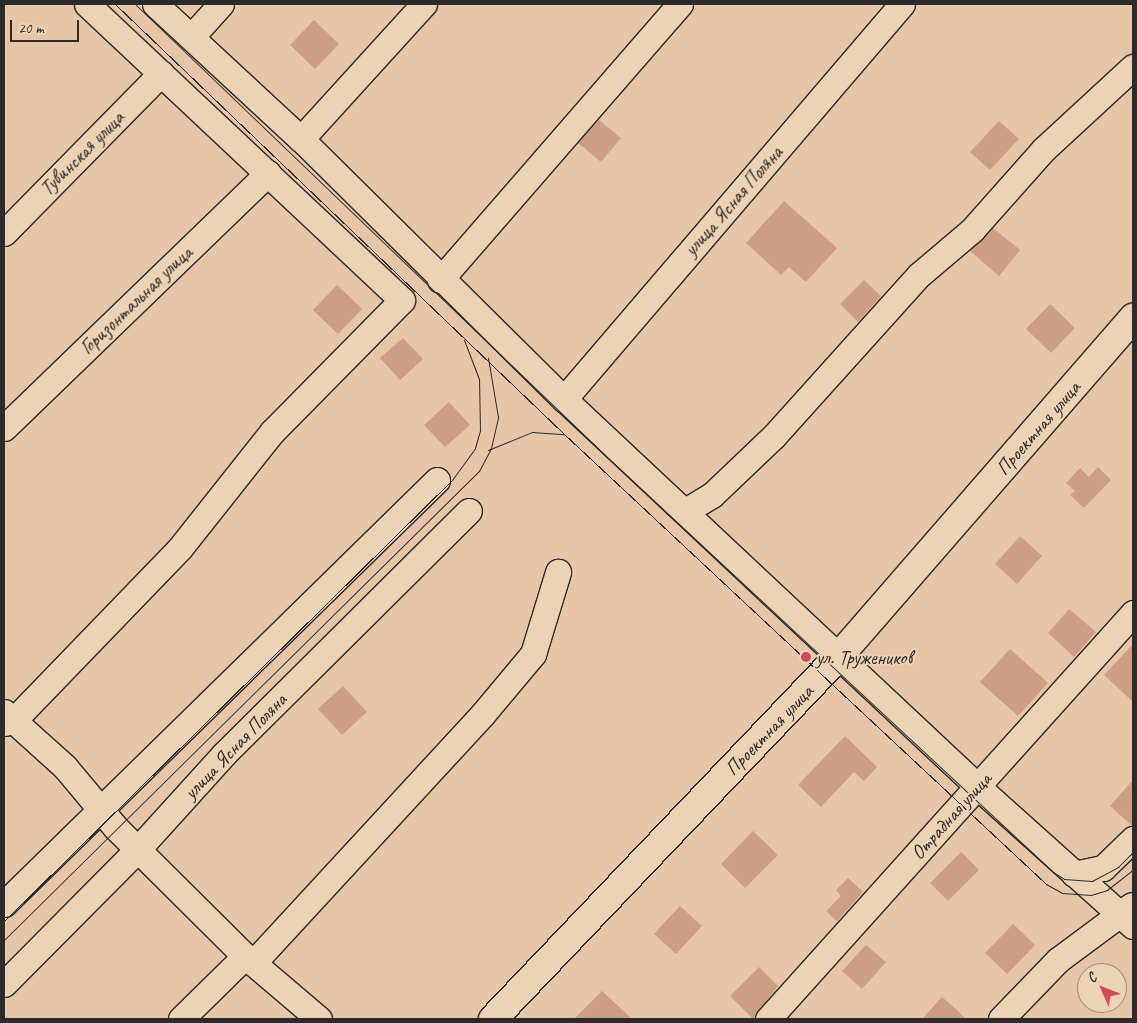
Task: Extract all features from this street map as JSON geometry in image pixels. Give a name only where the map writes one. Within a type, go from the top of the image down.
[{"type":"main road","name":"Проектная улица","points":[[493,1019],[840,655],[1133,318]]},
{"type":"street","points":[[87,4],[402,300],[272,432],[180,548],[7,719],[65,767],[102,807],[107,818],[138,849],[250,959],[319,1019]]},
{"type":"street","points":[[155,4],[192,36],[301,139],[440,280],[564,398],[687,510],[978,787],[1074,874],[1129,915],[1058,960],[1001,1019]]},
{"type":"street","points":[[192,36],[221,4]]},
{"type":"street","points":[[301,139],[424,4]]},
{"type":"street","points":[[440,280],[680,4]]},
{"type":"street","name":"улица Ясная Поляна","points":[[564,398],[902,4]]},
{"type":"street","points":[[687,510],[712,495],[773,437],[918,275],[972,230],[1044,149],[1133,67]]},
{"type":"street","name":"Тувинская улица","points":[[4,232],[161,73]]},
{"type":"street","name":"Горизонтальная улица","points":[[4,428],[268,173]]},
{"type":"street","points":[[4,904],[437,480]]},
{"type":"street","name":"улица Ясная Поляна","points":[[4,984],[138,849],[224,754],[469,510]]},
{"type":"street","points":[[182,1019],[250,959],[482,715],[533,654],[558,572]]},
{"type":"street","name":"Отрадная улица","points":[[768,1019],[1133,613]]},
{"type":"street","points":[[1074,874],[1103,868],[1133,839]]},
{"type":"building","points":[[314,20],[339,44],[315,69],[290,45]]},
{"type":"building","points":[[599,120],[621,138],[601,162],[578,143]]},
{"type":"building","points":[[999,121],[1019,139],[990,170],[970,152]]},
{"type":"building","points":[[784,201],[837,248],[806,282],[789,267],[781,275],[746,243]]},
{"type":"building","points":[[993,228],[1020,250],[999,276],[970,251]]},
{"type":"building","points":[[864,280],[881,296],[858,322],[840,304]]},
{"type":"building","points":[[337,285],[362,309],[338,334],[313,310]]},
{"type":"building","points":[[1050,304],[1075,328],[1051,353],[1026,329]]},
{"type":"building","points":[[403,338],[423,359],[400,380],[380,358]]},
{"type":"building","points":[[449,402],[470,425],[445,447],[424,425]]},
{"type":"building","points":[[1098,467],[1111,480],[1084,508],[1070,495],[1075,491],[1066,483],[1080,468],[1089,477]]},
{"type":"building","points":[[1020,536],[1042,556],[1017,584],[995,564]]},
{"type":"building","points":[[1069,609],[1096,632],[1074,657],[1048,633]]},
{"type":"building","points":[[1133,644],[1133,702],[1104,675]]},
{"type":"building","points":[[1010,649],[1048,683],[1018,716],[980,682]]},
{"type":"building","points":[[343,686],[367,712],[342,735],[318,709]]},
{"type":"building","points":[[845,736],[877,767],[864,781],[854,772],[821,807],[798,785]]},
{"type":"building","points":[[1133,780],[1133,825],[1131,825],[1110,806]]},
{"type":"building","points":[[753,831],[778,855],[745,888],[721,864]]},
{"type":"building","points":[[961,852],[979,870],[948,901],[930,883]]},
{"type":"building","points":[[848,878],[863,892],[837,921],[826,911],[841,896],[836,890]]},
{"type":"building","points":[[680,906],[702,926],[676,954],[654,934]]},
{"type":"building","points":[[1013,924],[1035,945],[1007,974],[985,953]]},
{"type":"building","points":[[866,945],[886,962],[862,989],[842,971]]},
{"type":"building","points":[[759,967],[778,986],[753,1019],[730,996]]},
{"type":"building","points":[[602,991],[632,1019],[574,1019]]},
{"type":"building","points":[[942,997],[956,1009],[966,1019],[922,1019]]},
{"type":"tram line","points":[[115,4],[564,434],[1046,884],[1062,893],[1091,895],[1107,890],[1133,870]]},
{"type":"tram line","points":[[135,4],[606,456],[1053,872],[1064,879],[1092,881],[1118,867],[1133,852]]},
{"type":"tram line","points":[[4,921],[452,480],[475,448],[480,430],[479,379],[464,340]]},
{"type":"tram line","points":[[4,940],[479,471],[491,448],[498,417],[488,358]]},
{"type":"tram line","points":[[488,450],[532,432],[564,434]]},
{"type":"place","name":"ул. Тружеников","points":[[806,657]]}]
